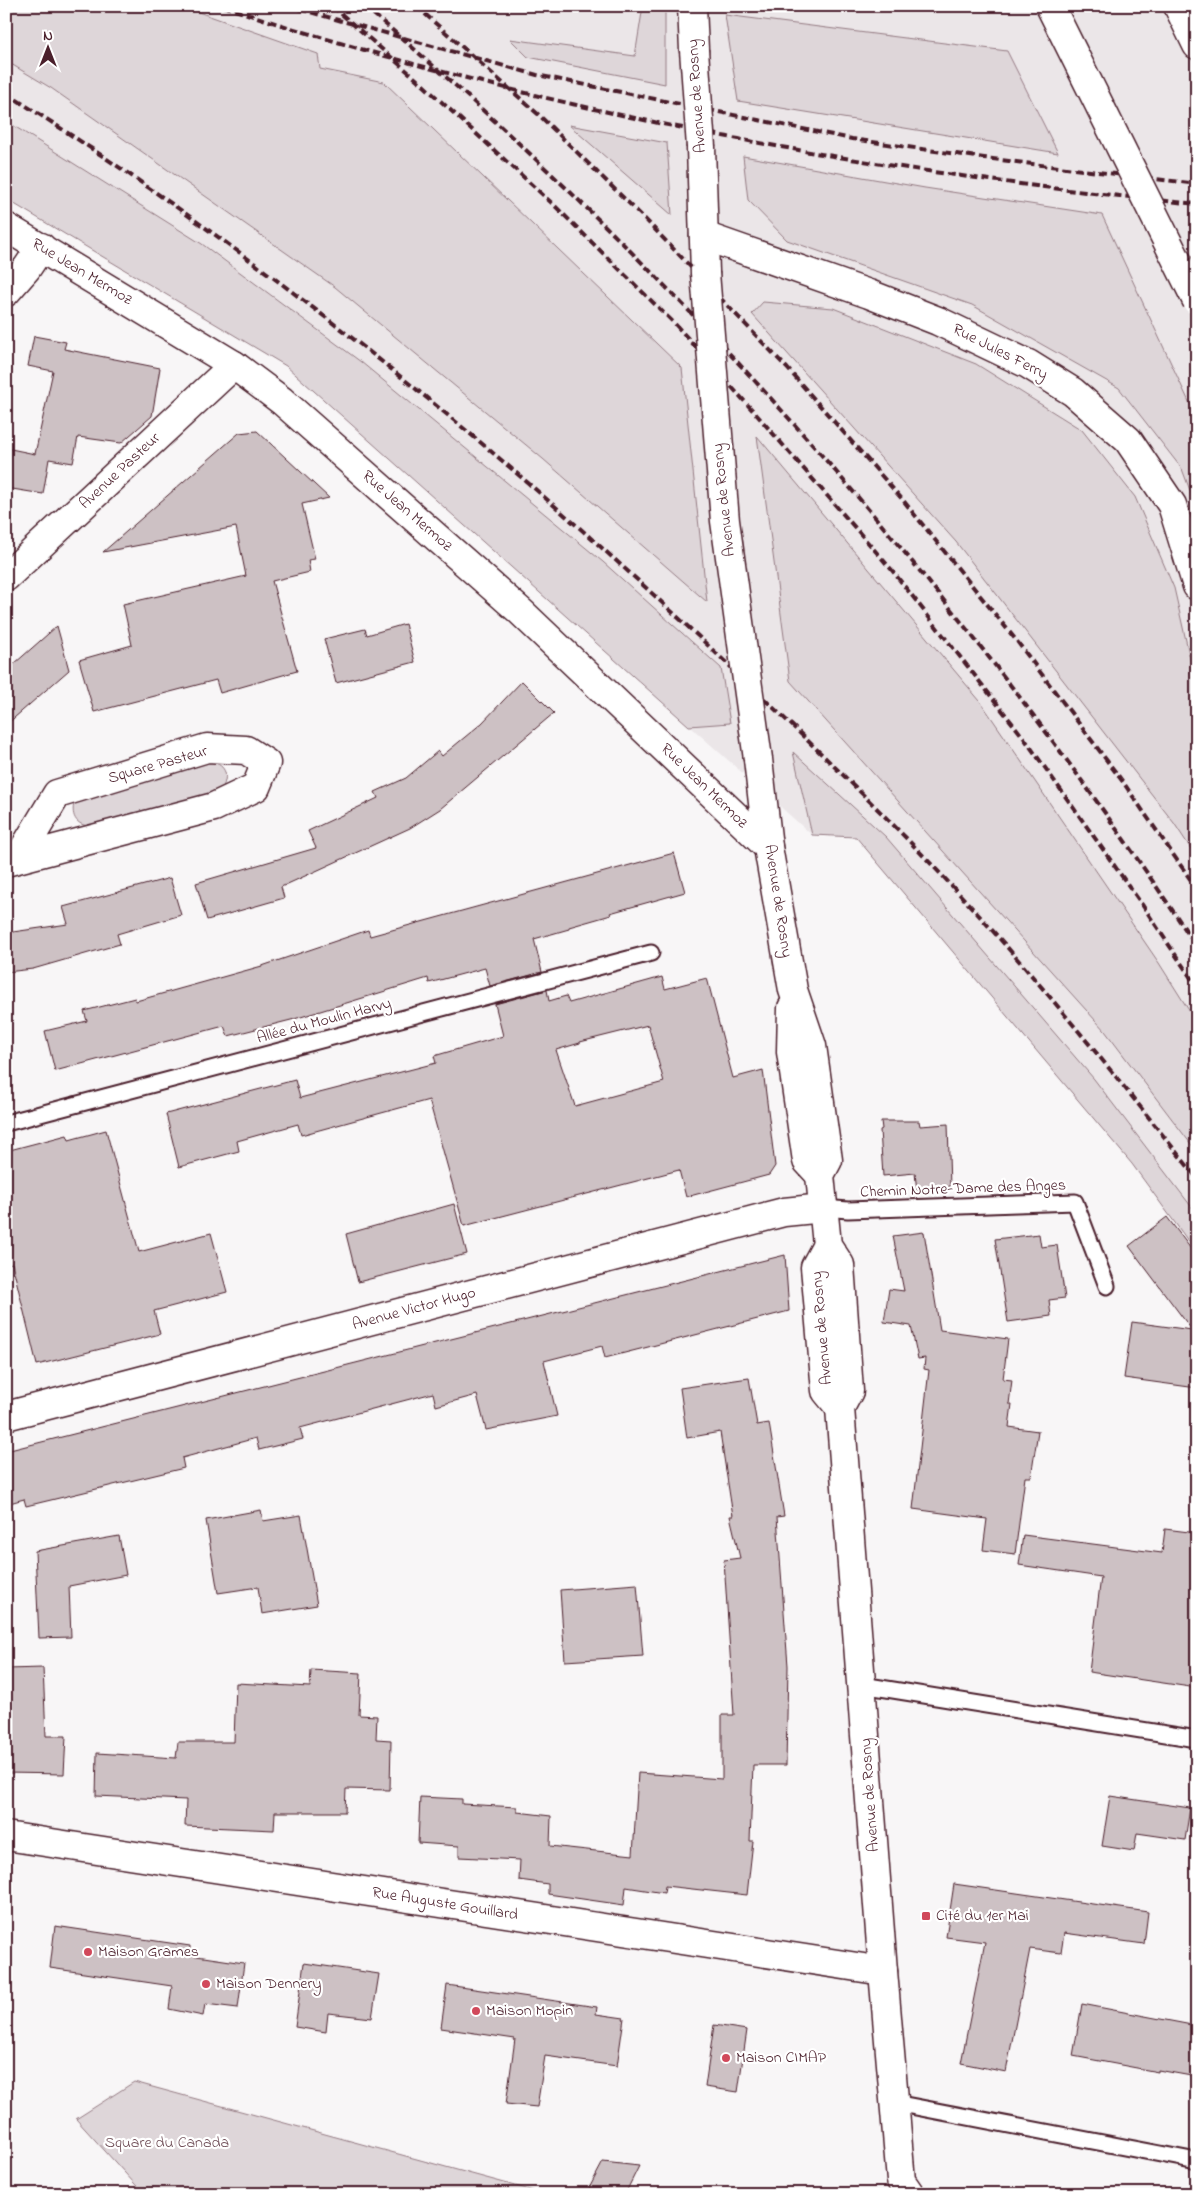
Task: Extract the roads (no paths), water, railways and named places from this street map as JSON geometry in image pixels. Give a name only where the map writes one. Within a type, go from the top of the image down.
[{"type":"main road","name":"Avenue de Rosny","points":[[692,6],[701,147],[705,273],[724,521],[758,759],[768,847],[793,990],[812,1046],[828,1160],[820,1175],[826,1245],[815,1267],[826,1391],[840,1408],[883,1971],[902,2190]]},
{"type":"main road","points":[[1050,6],[1197,301]]},
{"type":"main road","points":[[1178,6],[1197,46]]},
{"type":"main road","name":"Rue Jean Mermoz","points":[[6,227],[234,365],[282,401],[520,611],[768,847]]},
{"type":"main road","name":"Rue Jules Ferry","points":[[704,236],[869,294],[938,321],[1028,364],[1073,392],[1128,440],[1172,505],[1197,586]]},
{"type":"main road","points":[[6,292],[27,268],[41,247]]},
{"type":"main road","name":"Avenue Pasteur","points":[[6,577],[19,550],[234,365]]},
{"type":"main road","name":"Square Pasteur","points":[[207,748],[246,750],[266,763],[256,787],[214,807],[13,860],[57,794],[207,748]]},
{"type":"main road","name":"Avenue Victor Hugo","points":[[6,1416],[784,1212],[824,1208]]},
{"type":"main road","name":"Rue Auguste Gouillard","points":[[6,1836],[883,1971]]},
{"type":"lane","name":"Allée du Moulin Harvy","points":[[6,1123],[651,953]]},
{"type":"lane","name":"Chemin Notre-Dame des Anges","points":[[824,1208],[848,1210],[1074,1202],[1107,1286]]},
{"type":"lane","points":[[862,1685],[1197,1739]]},
{"type":"lane","points":[[895,2103],[1197,2161]]},
{"type":"railway","points":[[223,6],[342,43],[462,77],[704,132],[827,155],[950,174],[1073,191],[1197,204]]},
{"type":"railway","points":[[288,6],[537,75],[852,139],[984,158],[1197,184]]},
{"type":"railway","points":[[332,6],[421,83],[555,206],[675,324],[756,414],[891,569],[1024,738],[1143,906],[1197,987]]},
{"type":"railway","points":[[364,6],[483,110],[597,218],[708,331],[814,447],[916,567],[1014,690],[1108,817],[1197,947]]},
{"type":"railway","points":[[416,6],[539,115],[644,218],[787,368],[902,499],[1016,640],[1123,782],[1197,889]]},
{"type":"railway","points":[[6,93],[104,157],[294,293],[476,439],[652,593],[832,764],[984,921],[1066,1016],[1197,1178]]},
{"type":"place","name":"Cité du 1er Mai","points":[[926,1916]]},
{"type":"place","name":"Maison Grames","points":[[88,1952]]},
{"type":"place","name":"Maison Dennery","points":[[206,1984]]},
{"type":"place","name":"Maison Mopin","points":[[476,2011]]},
{"type":"place","name":"Maison CIMAP","points":[[726,2058]]},
{"type":"park label","name":"Square du Canada","points":[[167,2143]]}]
